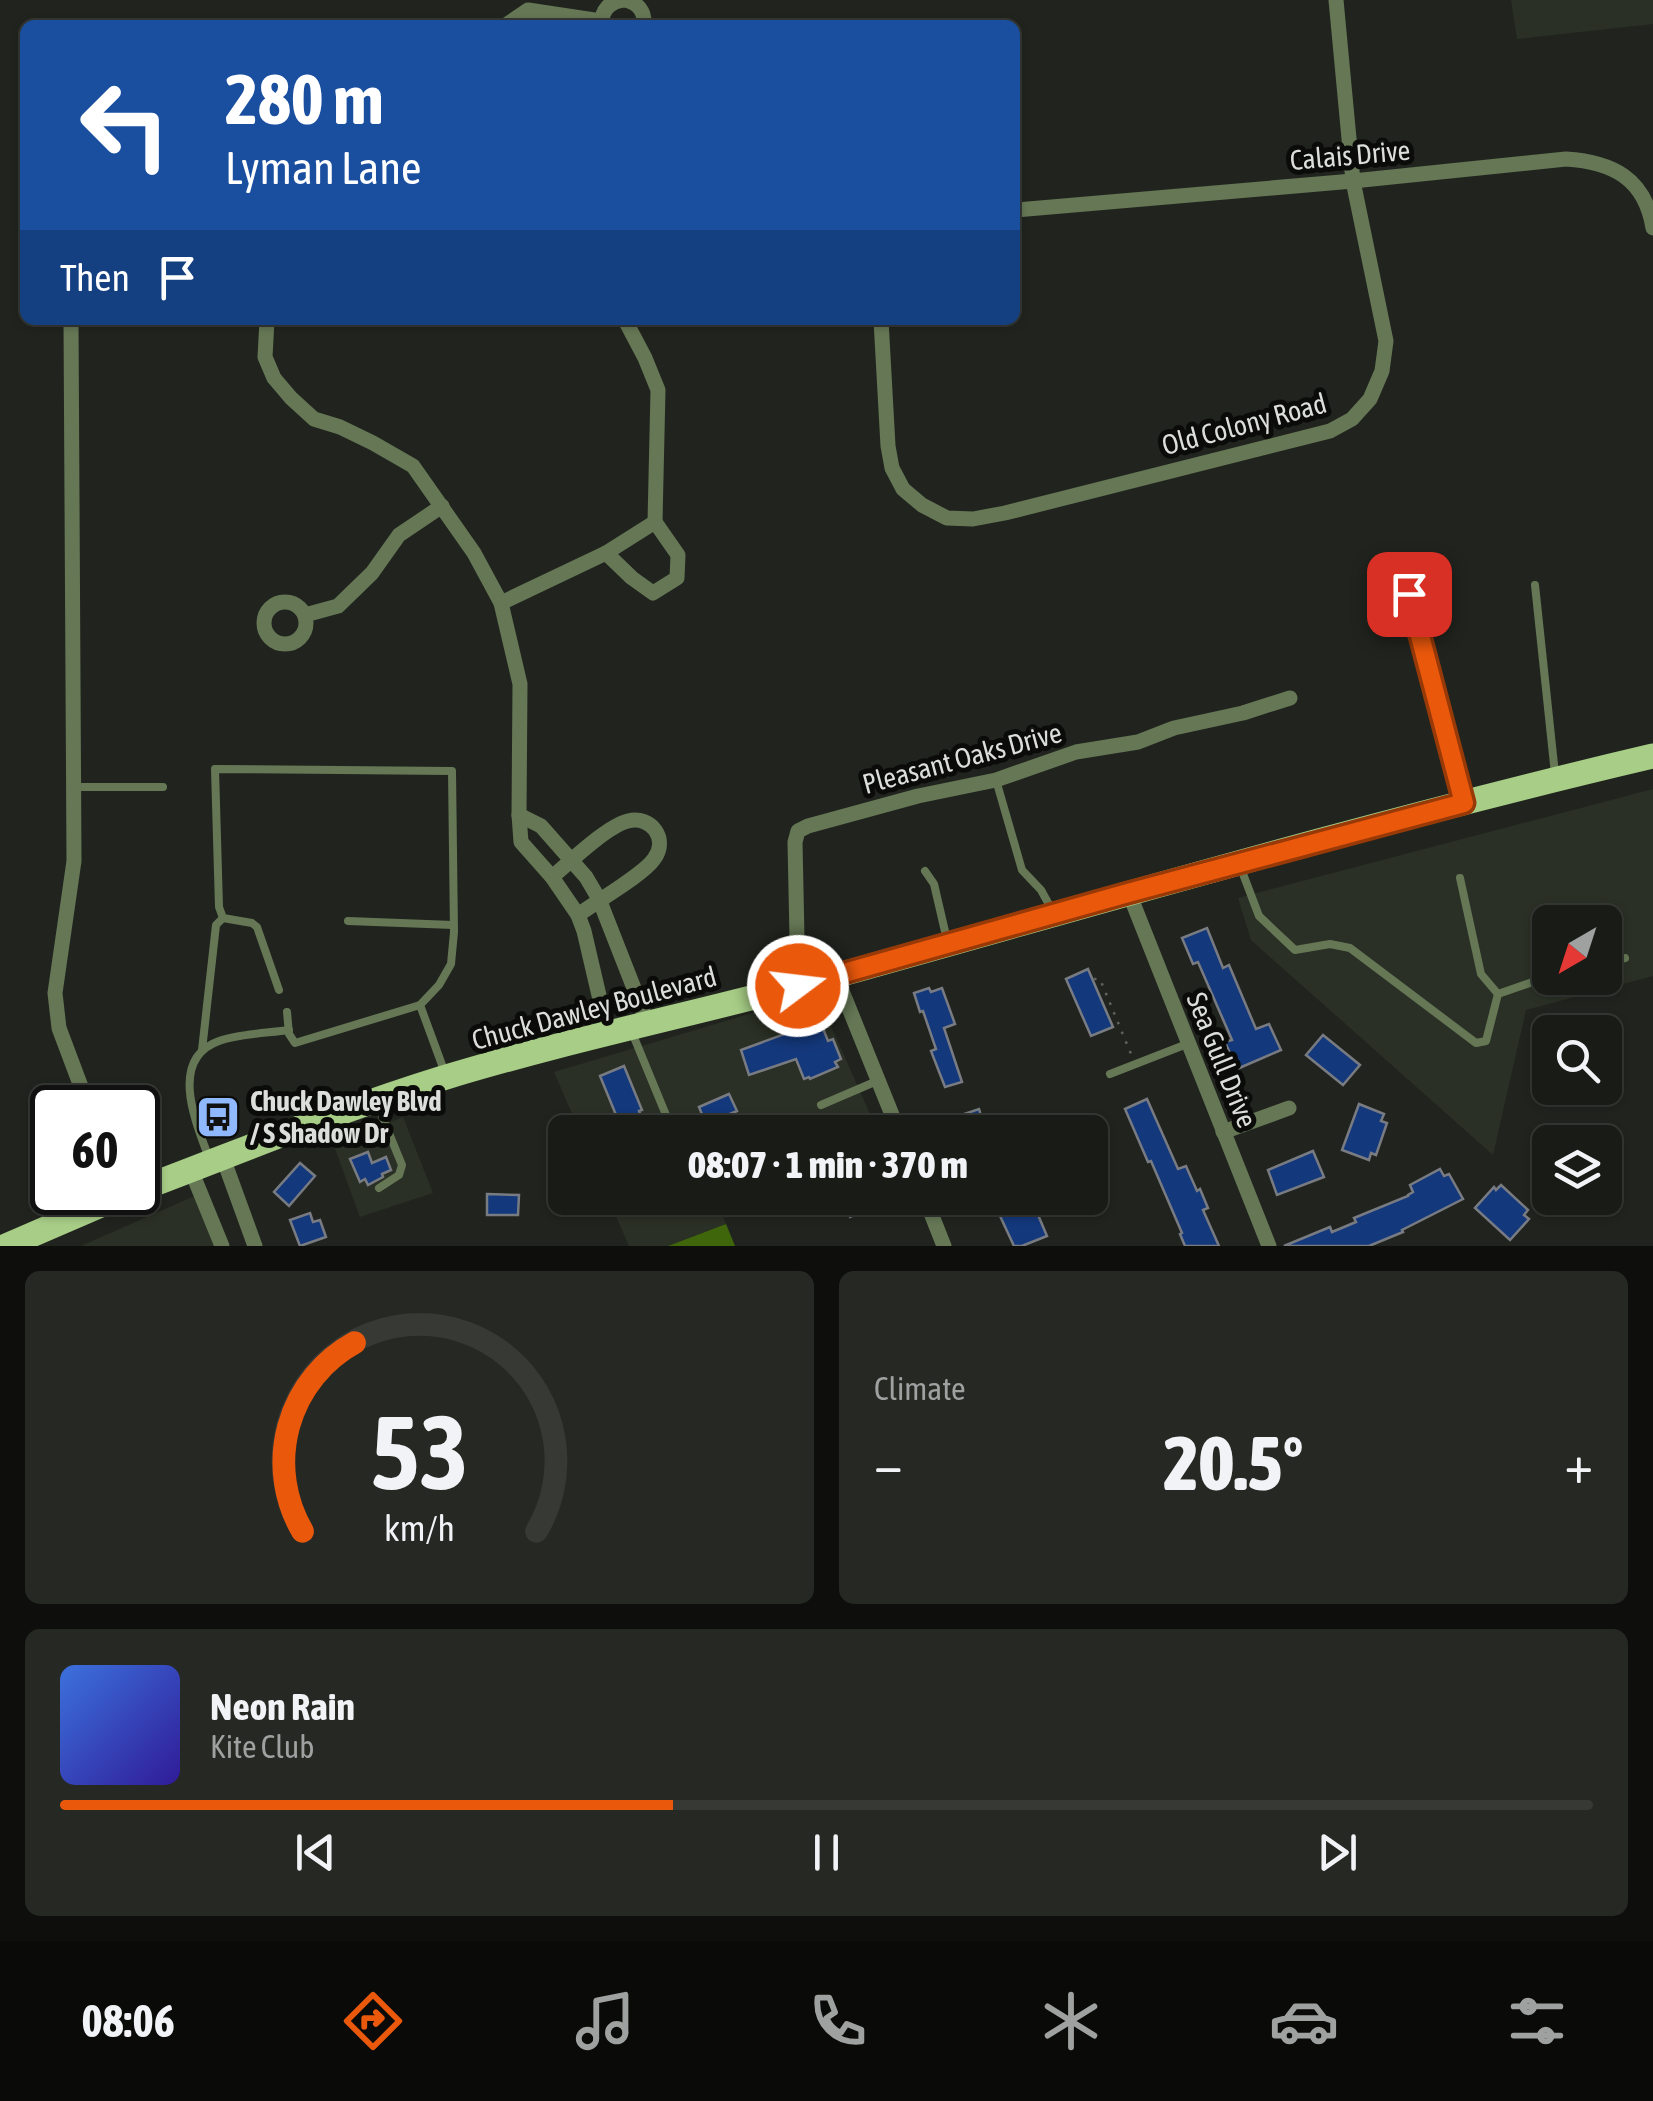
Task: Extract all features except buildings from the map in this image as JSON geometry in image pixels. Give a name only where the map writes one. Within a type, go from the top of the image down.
[{"type":"main road","name":"Chuck Dawley Boulevard","points":[[160,1181],[447,1077],[836,976],[1464,803],[1653,756]]},
{"type":"main road","name":"Chuck Dawley Boulevard","points":[[6,1246],[43,1239],[87,1215]]},
{"type":"street","points":[[602,20],[608,6],[624,0],[639,7],[644,20]]},
{"type":"street","name":"Old Colony Road","points":[[882,325],[892,468],[903,489],[922,505],[948,518],[973,520],[1330,430],[1352,419],[1370,399],[1382,371],[1386,341],[1352,181],[1336,0]]},
{"type":"street","points":[[513,20],[528,10],[585,20]]},
{"type":"street","name":"Calais Drive","points":[[1020,210],[1566,159],[1595,161],[1620,173],[1639,189],[1650,210],[1653,228]]},
{"type":"street","points":[[72,325],[74,861],[55,992],[59,1028],[80,1085]]},
{"type":"street","points":[[267,325],[265,357],[274,378],[314,418],[340,427],[413,466],[474,553],[502,604],[520,684],[521,842],[552,876],[578,915],[629,1029]]},
{"type":"street","points":[[606,553],[653,593],[678,578],[678,555],[655,522],[658,390],[629,325]]},
{"type":"street","points":[[305,615],[338,606],[372,573],[400,535],[442,506]]},
{"type":"street","points":[[502,604],[606,553],[655,522]]},
{"type":"street","points":[[1409,594],[1464,803]]},
{"type":"street","name":"Pleasant Oaks Drive","points":[[798,986],[798,831],[918,796],[996,780],[1076,752],[1138,742],[1174,728],[1290,698]]},
{"type":"street","points":[[518,815],[541,826],[586,877],[599,899],[629,1029]]},
{"type":"street","points":[[552,876],[616,826],[631,820],[646,821],[656,830],[660,851],[652,864],[578,915]]},
{"type":"street","name":"Sea Gull Drive","points":[[1128,893],[1269,1246]]},
{"type":"street","points":[[836,976],[892,1115]]},
{"type":"street","points":[[1223,1132],[1289,1108]]},
{"type":"street","points":[[208,1163],[219,1239],[247,1222]]},
{"type":"street","points":[[208,1163],[247,1222],[255,1246]]},
{"type":"street","points":[[932,1215],[944,1246]]},
{"type":"lane","points":[[1535,585],[1556,779]]},
{"type":"lane","points":[[223,918],[219,907],[215,769],[452,771],[451,964],[439,985],[420,1005],[295,1043],[287,1012]]},
{"type":"lane","points":[[996,780],[1022,870],[1048,900],[1054,914]]},
{"type":"lane","points":[[74,786],[163,787]]},
{"type":"lane","points":[[1240,864],[1258,916],[1295,950],[1330,944],[1350,948],[1476,1043],[1486,1041],[1498,994]]},
{"type":"lane","points":[[925,870],[934,884],[948,944]]},
{"type":"lane","points":[[1460,878],[1481,974],[1498,994]]},
{"type":"lane","points":[[223,918],[252,923],[257,928],[279,990]]},
{"type":"lane","points":[[202,1050],[216,925],[223,918]]},
{"type":"lane","points":[[348,921],[453,925]]},
{"type":"lane","points":[[1498,994],[1532,982]]},
{"type":"lane","points":[[420,1005],[447,1077]]},
{"type":"lane","points":[[629,1029],[666,1115]]},
{"type":"lane","points":[[208,1163],[190,1097],[189,1076],[194,1059],[219,1040],[289,1030]]},
{"type":"lane","points":[[1110,1074],[1187,1044]]},
{"type":"lane","points":[[821,1105],[878,1080]]},
{"type":"lane","points":[[375,1100],[402,1165],[399,1175],[378,1188]]},
{"type":"path","points":[[1097,982],[1135,1064]]},
{"type":"shaded area","points":[[1511,0],[1653,0],[1653,24],[1517,39]]},
{"type":"shaded area","points":[[1653,789],[1653,976],[1622,984],[1622,905],[1532,905],[1532,995],[1582,995],[1526,1010],[1493,1155],[1251,940],[1238,898]]},
{"type":"shaded area","points":[[803,998],[817,1000],[823,1008],[870,1115],[573,1115],[554,1072]]},
{"type":"shaded area","points":[[403,1117],[433,1193],[360,1217],[334,1146]]},
{"type":"shaded area","points":[[197,1195],[216,1246],[81,1246],[152,1215],[160,1215],[160,1211]]},
{"type":"shaded area","points":[[615,1215],[722,1215],[726,1224],[668,1246],[629,1246]]},
{"type":"green space","points":[[726,1224],[735,1246],[668,1246]]},
{"type":"place","name":"Chuck Dawley Blvd / S Shadow Dr","points":[[218,1117]]},
{"type":"route","points":[[798,986],[1464,803],[1409,594]]}]
